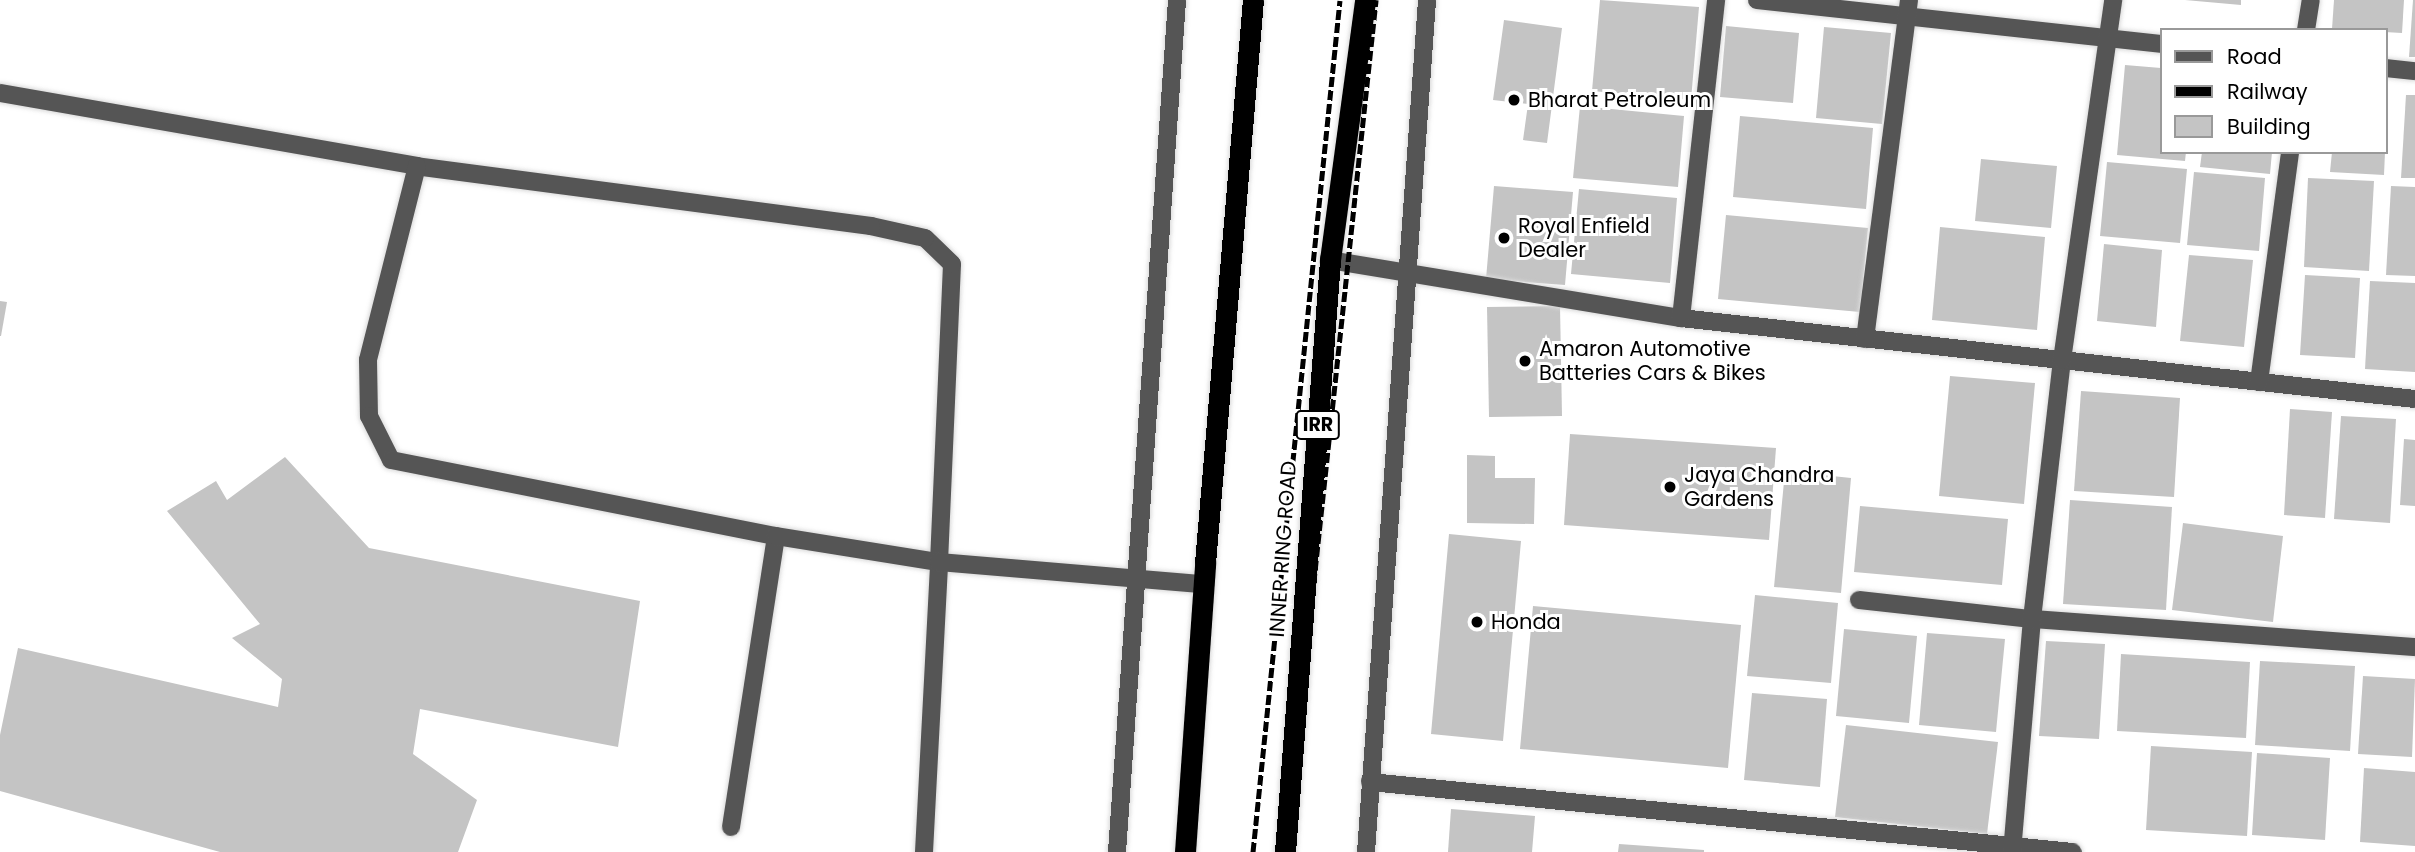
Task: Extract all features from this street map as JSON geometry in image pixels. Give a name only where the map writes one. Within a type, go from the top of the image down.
[{"type":"highway","points":[[1185,852],[1203,584],[1253,0]]},
{"type":"highway","name":"INNER RING ROAD","points":[[1285,852],[1330,260],[1365,0]]},
{"type":"street","points":[[1117,852],[1178,0]]},
{"type":"street","points":[[1366,852],[1410,275],[1427,0]]},
{"type":"street","points":[[1681,318],[1716,0]]},
{"type":"street","points":[[1757,0],[1908,8],[2160,44]]},
{"type":"street","points":[[2012,849],[2032,619],[2062,360],[2113,0]]},
{"type":"street","points":[[2306,28],[2311,0]]},
{"type":"street","points":[[1865,339],[1908,8]]},
{"type":"street","points":[[2387,68],[2415,71]]},
{"type":"street","points":[[0,93],[417,166],[871,226],[925,237],[952,264],[924,852]]},
{"type":"street","points":[[2259,382],[2290,154]]},
{"type":"street","points":[[417,166],[368,360],[369,416],[391,460],[776,536],[939,562],[1135,576],[1203,584]]},
{"type":"street","points":[[1330,260],[1681,318],[2415,399]]},
{"type":"street","points":[[731,827],[776,536]]},
{"type":"street","points":[[1859,600],[2032,619],[2415,647]]},
{"type":"street","points":[[1370,782],[2012,849],[2073,852]]},
{"type":"building","points":[[1600,0],[1699,7],[1691,100],[1592,91]]},
{"type":"building","points":[[2185,0],[2241,0],[2241,5]]},
{"type":"building","points":[[2334,0],[2404,0],[2402,33],[2387,32],[2387,28],[2332,28]]},
{"type":"building","points":[[2413,0],[2415,57],[2409,57]]},
{"type":"building","points":[[1504,20],[1562,28],[1547,143],[1523,140],[1528,104],[1493,100]]},
{"type":"building","points":[[1726,26],[1799,33],[1793,103],[1720,97]]},
{"type":"building","points":[[1824,27],[1891,33],[1882,124],[1816,118]]},
{"type":"building","points":[[2125,65],[2160,68],[2160,154],[2186,154],[2185,161],[2117,155]]},
{"type":"building","points":[[2406,95],[2415,95],[2415,178],[2401,178]]},
{"type":"building","points":[[1580,106],[1684,116],[1678,187],[1573,178]]},
{"type":"building","points":[[1740,116],[1873,128],[1866,209],[1733,197]]},
{"type":"building","points":[[2202,154],[2272,154],[2270,174],[2200,167]]},
{"type":"building","points":[[2332,154],[2385,154],[2384,175],[2330,172]]},
{"type":"building","points":[[1981,159],[2057,166],[2051,228],[1975,221]]},
{"type":"building","points":[[2107,162],[2187,169],[2180,243],[2100,236]]},
{"type":"building","points":[[2194,172],[2265,178],[2259,251],[2187,245]]},
{"type":"building","points":[[2308,178],[2374,181],[2369,271],[2304,267]]},
{"type":"building","points":[[1494,186],[1573,192],[1565,285],[1486,279]]},
{"type":"building","points":[[2391,186],[2415,187],[2415,276],[2386,275]]},
{"type":"building","points":[[1579,189],[1677,198],[1670,283],[1571,274]]},
{"type":"building","points":[[1726,215],[1868,228],[1860,312],[1718,299]]},
{"type":"building","points":[[1940,227],[2045,237],[2037,330],[1932,320]]},
{"type":"building","points":[[2104,244],[2162,250],[2156,327],[2097,321]]},
{"type":"building","points":[[2189,255],[2253,260],[2244,347],[2180,341]]},
{"type":"building","points":[[2305,275],[2360,278],[2355,358],[2300,355]]},
{"type":"building","points":[[2370,281],[2415,283],[2415,372],[2365,369]]},
{"type":"building","points":[[0,301],[7,302],[1,336],[0,336]]},
{"type":"building","name":"Amaron Automotive Batteries Cars & Bikes","points":[[1560,306],[1562,416],[1489,417],[1487,307]]},
{"type":"building","points":[[1950,376],[2035,383],[2024,504],[1939,496]]},
{"type":"building","points":[[2081,391],[2180,398],[2174,497],[2074,491]]},
{"type":"building","points":[[2290,409],[2332,412],[2325,518],[2284,515]]},
{"type":"building","points":[[2341,416],[2396,419],[2390,523],[2334,519]]},
{"type":"building","name":"Jaya Chandra Gardens","points":[[1570,434],[1776,448],[1769,540],[1564,525]]},
{"type":"building","points":[[2404,439],[2415,440],[2415,506],[2400,505]]},
{"type":"building","points":[[1467,455],[1495,456],[1495,478],[1535,478],[1534,524],[1467,523]]},
{"type":"building","points":[[285,457],[369,548],[640,601],[618,747],[420,709],[413,754],[477,800],[458,852],[220,852],[0,791],[0,735],[18,648],[278,707],[282,679],[232,638],[260,624],[167,511],[216,481],[227,500]]},
{"type":"building","points":[[1785,471],[1851,478],[1841,593],[1774,587]]},
{"type":"building","points":[[2070,500],[2172,507],[2166,610],[2063,604]]},
{"type":"building","points":[[1860,506],[2008,519],[2002,585],[1854,572]]},
{"type":"building","points":[[2183,523],[2283,536],[2273,622],[2172,610]]},
{"type":"building","points":[[1449,534],[1521,541],[1503,741],[1431,734]]},
{"type":"building","points":[[1755,595],[1838,603],[1831,683],[1747,676]]},
{"type":"building","points":[[1533,606],[1741,625],[1728,768],[1520,749]]},
{"type":"building","points":[[1844,629],[1917,636],[1909,723],[1836,716]]},
{"type":"building","points":[[1927,633],[2005,639],[1996,732],[1919,725]]},
{"type":"building","points":[[2046,641],[2105,644],[2099,739],[2039,736]]},
{"type":"building","points":[[2121,654],[2250,662],[2246,738],[2117,731]]},
{"type":"building","points":[[2260,661],[2355,666],[2350,751],[2255,745]]},
{"type":"building","points":[[2363,676],[2415,679],[2412,757],[2358,754]]},
{"type":"building","points":[[1752,693],[1827,699],[1820,787],[1744,780]]},
{"type":"building","points":[[1846,725],[1998,742],[1987,834],[1835,817]]},
{"type":"building","points":[[2151,746],[2252,752],[2247,836],[2146,830]]},
{"type":"building","points":[[2257,753],[2330,758],[2325,840],[2252,835]]},
{"type":"building","points":[[2364,768],[2415,772],[2415,846],[2360,842]]},
{"type":"building","points":[[1451,809],[1535,816],[1532,852],[1448,852]]},
{"type":"building","points":[[1619,844],[1704,850],[1704,852],[1618,852]]},
{"type":"railway","points":[[1253,852],[1340,0]]},
{"type":"railway","points":[[1285,852],[1376,0]]},
{"type":"place","name":"Bharat Petroleum","points":[[1514,100]]},
{"type":"place","name":"Royal Enfield Dealer","points":[[1504,238]]},
{"type":"place","name":"Amaron Automotive Batteries Cars & Bikes","points":[[1525,361]]},
{"type":"place","name":"Jaya Chandra Gardens","points":[[1670,487]]},
{"type":"place","name":"Honda","points":[[1477,622]]}]
